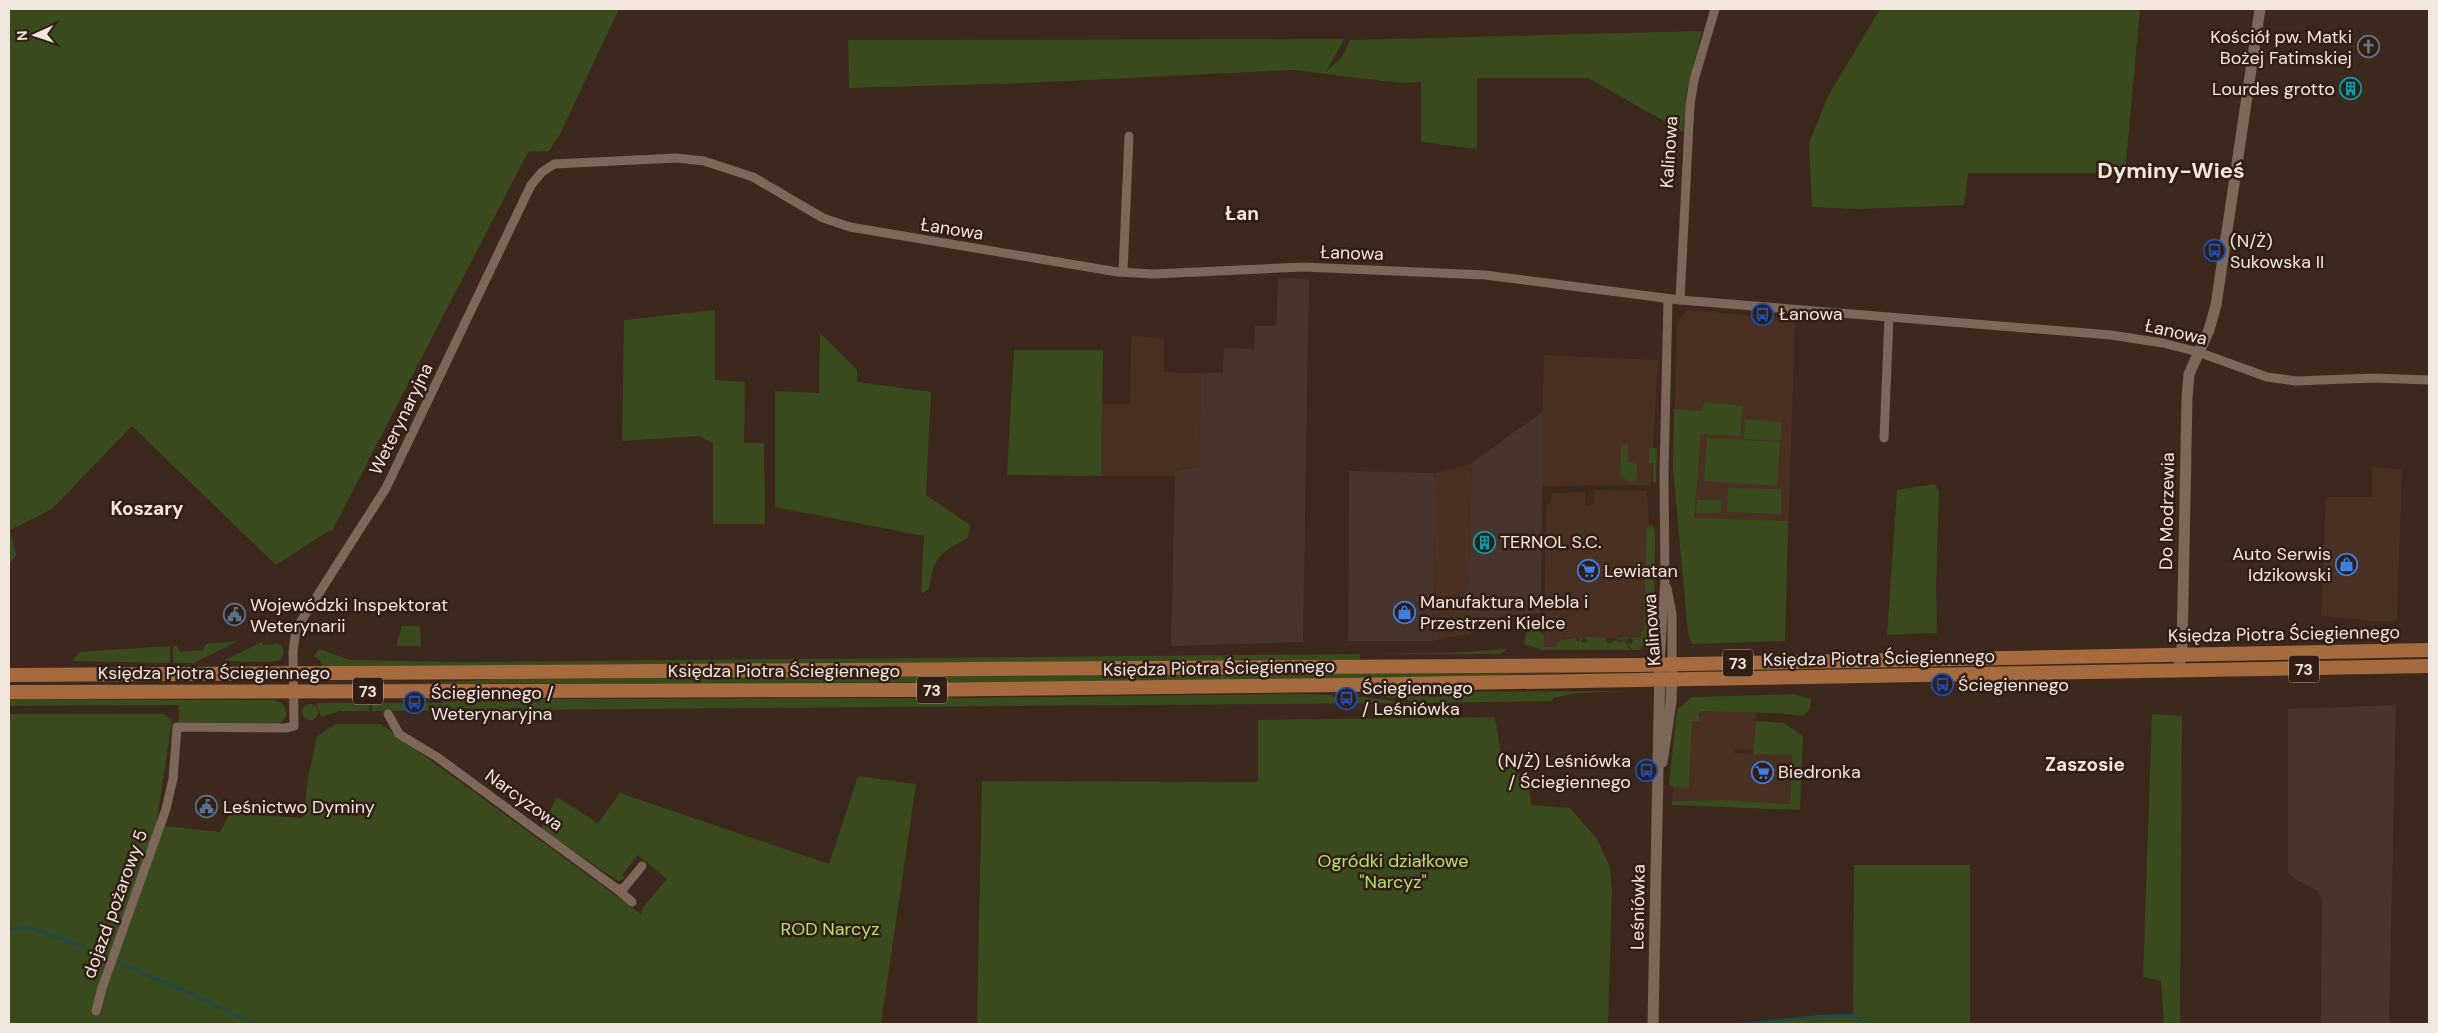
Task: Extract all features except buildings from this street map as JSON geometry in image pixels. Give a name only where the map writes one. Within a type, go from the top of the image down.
[{"type":"main road","name":"Księdza Piotra Ściegiennego","points":[[9,675],[293,675],[1666,665],[2429,650]]},
{"type":"main road","name":"Księdza Piotra Ściegiennego","points":[[9,692],[906,690],[1666,681],[2429,666]]},
{"type":"street","name":"Kalinowa","points":[[1680,300],[1690,105],[1694,80],[1715,9]]},
{"type":"street","name":"Do Modrzewia","points":[[2178,671],[2182,655],[2189,374],[2209,330],[2216,305],[2260,9]]},
{"type":"street","points":[[1123,272],[1129,136]]},
{"type":"street","name":"Łanowa","points":[[554,164],[676,158],[704,162],[753,177],[824,218],[850,227],[1081,268],[1154,274],[1304,268],[1478,275],[1668,299],[2111,335],[2163,343],[2198,352],[2267,377],[2296,381],[2373,378],[2429,380]]},
{"type":"street","name":"Weterynaryjna","points":[[293,691],[296,629],[386,488],[531,185],[542,172],[554,164]]},
{"type":"street","name":"Kalinowa","points":[[1666,681],[1664,474],[1668,299]]},
{"type":"street","points":[[1884,438],[1889,318]]},
{"type":"street","name":"Leśniówka","points":[[1653,1024],[1658,790],[1666,744],[1666,681]]},
{"type":"street","name":"dojazd pożarowy 5","points":[[96,1011],[102,988],[166,809],[173,779],[178,727],[289,728],[294,726],[293,691]]},
{"type":"street","name":"Narcyzowa","points":[[388,714],[399,734],[437,757],[632,902]]},
{"type":"street","points":[[617,889],[624,888],[642,866]]},
{"type":"shaded area","points":[[1278,278],[1309,279],[1303,642],[1171,646],[1175,471],[1199,466],[1201,373],[1223,373],[1224,348],[1254,349],[1255,326],[1276,326]]},
{"type":"shaded area","points":[[1686,310],[1795,318],[1785,641],[1692,644],[1688,633],[1673,462],[1677,324]]},
{"type":"shaded area","points":[[1131,336],[1164,338],[1164,372],[1201,373],[1199,466],[1175,470],[1175,476],[1101,476],[1102,404],[1130,404]]},
{"type":"shaded area","points":[[1544,355],[1658,360],[1651,485],[1541,486]]},
{"type":"shaded area","points":[[1543,411],[1541,613],[1504,615],[1467,636],[1472,463]]},
{"type":"shaded area","points":[[1472,463],[1467,634],[1432,641],[1436,488],[1434,473]]},
{"type":"shaded area","points":[[2372,467],[2402,469],[2397,621],[2370,621],[2321,616],[2326,497],[2372,497]]},
{"type":"shaded area","points":[[1349,471],[1434,473],[1436,488],[1432,641],[1348,641]]},
{"type":"shaded area","points":[[1594,490],[1647,491],[1649,525],[1646,529],[1644,631],[1637,638],[1564,638],[1555,647],[1544,647],[1546,505],[1551,503],[1552,493],[1585,492],[1585,506],[1590,506],[1594,503]]},
{"type":"shaded area","points":[[2396,705],[2389,1024],[2321,1024],[2322,899],[2316,890],[2295,879],[2288,872],[2288,709]]},
{"type":"shaded area","points":[[1704,710],[1756,712],[1755,750],[1734,749],[1734,753],[1792,755],[1790,804],[1724,800],[1672,801],[1673,787],[1689,788],[1692,720],[1698,718]]},
{"type":"green space","points":[[9,9],[619,9],[560,134],[549,151],[528,152],[332,531],[330,530],[276,565],[132,426],[52,509],[10,530],[16,555],[9,565]]},
{"type":"green space","points":[[1880,9],[2140,9],[2125,173],[1968,173],[1964,205],[1856,209],[1812,207],[1809,143],[1828,96]]},
{"type":"green space","points":[[1702,31],[1686,96],[1683,132],[1588,78],[1477,78],[1477,149],[1421,142],[1421,82],[1401,83],[1293,70],[1025,83],[849,88],[848,40],[1344,39],[1326,72],[1342,57],[1350,40]]},
{"type":"green space","points":[[715,310],[715,380],[745,382],[744,443],[764,443],[765,524],[713,524],[713,443],[699,436],[622,441],[624,320]]},
{"type":"green space","points":[[820,333],[857,370],[857,382],[931,392],[926,495],[970,525],[968,538],[944,552],[936,562],[929,589],[921,594],[924,536],[775,507],[775,391],[819,393]]},
{"type":"green space","points":[[1014,350],[1103,350],[1101,476],[1007,475]]},
{"type":"green space","points":[[1704,402],[1743,406],[1740,436],[1701,434],[1694,518],[1788,521],[1785,641],[1692,644],[1688,633],[1673,469],[1674,409],[1702,411]]},
{"type":"green space","points":[[1745,419],[1782,422],[1780,441],[1744,439]]},
{"type":"green space","points":[[1707,438],[1780,442],[1777,486],[1704,481]]},
{"type":"green space","points":[[1621,445],[1628,445],[1628,462],[1637,463],[1636,482],[1627,481],[1620,475]]},
{"type":"green space","points":[[1649,448],[1657,448],[1656,482],[1653,482],[1653,463],[1649,463]]},
{"type":"green space","points":[[1935,484],[1939,492],[1936,588],[1937,633],[1887,635],[1897,490]]},
{"type":"green space","points":[[1728,488],[1781,489],[1781,514],[1727,512]]},
{"type":"green space","points":[[1697,500],[1721,500],[1721,513],[1696,513]]},
{"type":"green space","points":[[1649,525],[1653,526],[1655,532],[1654,634],[1639,650],[1632,650],[1624,638],[1629,638],[1627,641],[1631,645],[1633,640],[1630,638],[1640,637],[1644,629],[1646,529]]},
{"type":"green space","points":[[402,626],[420,626],[421,646],[396,646]]},
{"type":"green space","points":[[1534,629],[1544,634],[1544,647],[1555,647],[1560,640],[1576,638],[1577,641],[1579,641],[1579,638],[1583,638],[1581,642],[1587,642],[1585,637],[1604,638],[1609,644],[1616,640],[1619,642],[1624,641],[1614,638],[1623,638],[1630,650],[1542,650],[1524,644],[1526,633]]},
{"type":"green space","points":[[238,641],[194,663],[173,663],[173,646],[177,646],[180,652],[203,650],[206,644]]},
{"type":"green space","points":[[262,642],[263,645],[277,644],[282,646],[284,653],[280,660],[271,662],[223,661]]},
{"type":"green space","points":[[170,646],[170,663],[72,661],[80,652]]},
{"type":"green space","points":[[319,649],[351,660],[465,662],[1360,654],[1360,659],[323,666],[318,658],[313,657]]},
{"type":"green space","points":[[1508,649],[1500,654],[1365,654],[1447,653]]},
{"type":"green space","points":[[1636,672],[1511,674],[1466,678],[1140,682],[321,684],[426,683],[501,679]]},
{"type":"green space","points":[[1635,691],[1577,693],[1553,698],[1552,701],[1427,703],[1426,700],[1411,701],[1365,694],[1404,692]]},
{"type":"green space","points":[[1296,694],[1363,697],[1412,703],[372,711],[372,703],[442,703],[442,700],[462,699],[962,698]]},
{"type":"green space","points":[[1793,694],[1811,699],[1810,709],[1803,716],[1775,713],[1702,711],[1699,714],[1699,721],[1692,721],[1689,788],[1673,787],[1669,784],[1677,710],[1692,697]]},
{"type":"green space","points":[[9,699],[275,700],[284,705],[287,714],[284,720],[278,724],[179,722],[179,705],[9,706]]},
{"type":"green space","points":[[316,703],[369,703],[369,711],[340,711],[321,717]]},
{"type":"green space","points":[[310,704],[318,712],[310,720],[302,712]]},
{"type":"green space","name":"ROD Narcyz","points":[[9,714],[164,714],[172,721],[156,825],[220,832],[230,813],[303,818],[308,778],[317,736],[336,724],[381,724],[641,914],[643,907],[667,879],[638,855],[622,875],[625,878],[618,881],[541,829],[557,797],[598,823],[620,793],[829,864],[858,776],[916,784],[881,1024],[9,1024]]},
{"type":"green space","points":[[2152,714],[2182,716],[2180,1024],[2164,1024],[2161,981],[2143,977]]},
{"type":"green space","name":"Ogródki działkowe \"Narcyz\"","points":[[1495,717],[1501,756],[1529,785],[1531,805],[1570,808],[1597,839],[1610,867],[1612,890],[1608,1024],[977,1024],[982,781],[1258,782],[1258,720]]},
{"type":"green space","points":[[1756,721],[1784,723],[1803,736],[1800,810],[1672,805],[1672,801],[1724,800],[1790,804],[1792,755],[1753,754]]},
{"type":"green space","points":[[1854,865],[1970,865],[1970,1024],[1744,1024],[1819,1016],[1853,1015]]},
{"type":"waterway","points":[[9,929],[29,927],[69,941],[104,957]]},
{"type":"waterway","points":[[118,962],[254,1024]]},
{"type":"waterway","points":[[1744,1024],[1819,1016],[1853,1015],[1867,1024]]},
{"type":"place","name":"Kościół pw. Matki Bożej Fatimskiej","points":[[2368,47]]},
{"type":"place","name":"Lourdes grotto","points":[[2351,89]]},
{"type":"place","name":"(N/Ż) Sukowska II","points":[[2214,251]]},
{"type":"place","name":"Łanowa","points":[[1763,314]]},
{"type":"place","name":"TERNOL S.C.","points":[[1484,542]]},
{"type":"place","name":"Auto Serwis Idzikowski","points":[[2347,564]]},
{"type":"place","name":"Lewiatan","points":[[1588,571]]},
{"type":"place","name":"Manufaktura Mebla i Przestrzeni Kielce","points":[[1404,612]]},
{"type":"place","name":"Wojewódzki Inspektorat Weterynarii","points":[[234,615]]},
{"type":"place","name":"Ściegiennego","points":[[1942,685]]},
{"type":"place","name":"Ściegiennego / Leśniówka","points":[[1346,698]]},
{"type":"place","name":"Ściegiennego / Weterynaryjna","points":[[415,703]]},
{"type":"place","name":"(N/Ż) Leśniówka / Ściegiennego","points":[[1647,771]]},
{"type":"place","name":"Biedronka","points":[[1762,772]]},
{"type":"place","name":"Leśnictwo Dyminy","points":[[207,807]]},
{"type":"district","name":"Dyminy-Wieś","points":[[2171,170]]},
{"type":"district","name":"Łan","points":[[1242,213]]},
{"type":"district","name":"Koszary","points":[[147,508]]},
{"type":"district","name":"Zaszosie","points":[[2085,764]]}]
